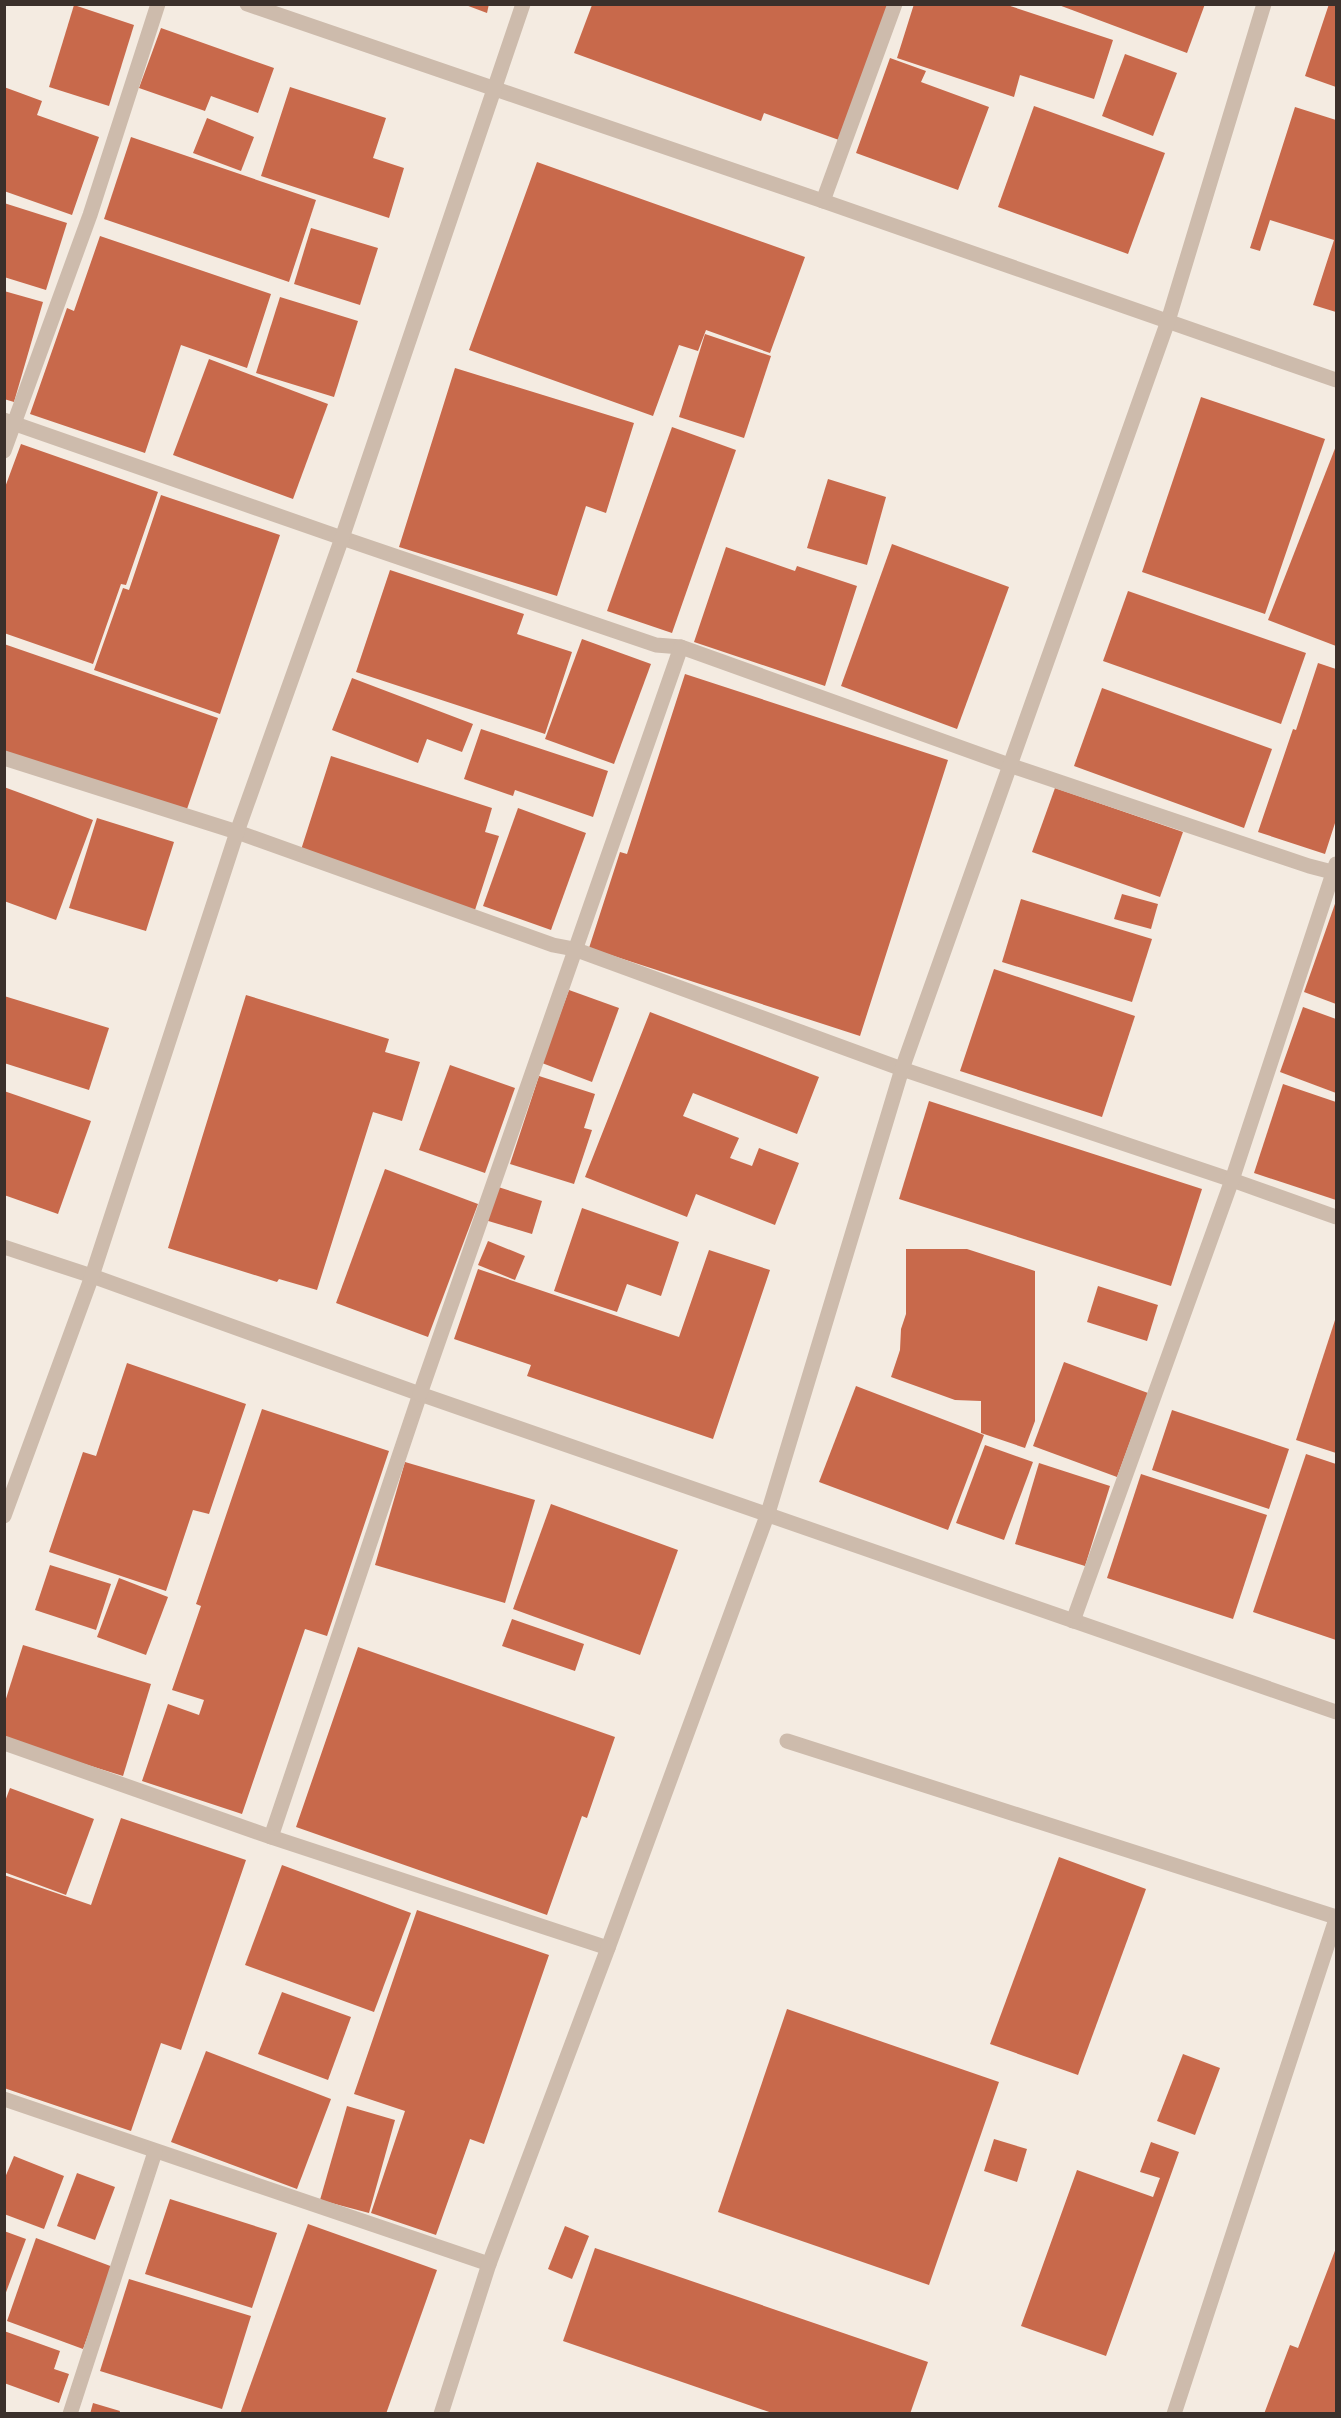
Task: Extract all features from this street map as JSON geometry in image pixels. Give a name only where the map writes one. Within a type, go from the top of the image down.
[{"type":"street","points":[[4,451],[9,422],[90,215],[158,4]]},
{"type":"street","points":[[247,4],[493,87],[1336,380]]},
{"type":"street","points":[[4,1516],[92,1276],[237,832],[342,538],[523,4]]},
{"type":"street","points":[[823,201],[895,4]]},
{"type":"street","points":[[441,2414],[489,2264],[768,1513],[902,1070],[1012,766],[1168,321],[1264,4]]},
{"type":"street","points":[[9,422],[656,645],[681,647],[1012,766],[1298,862],[1335,869],[1232,1180],[1073,1621]]},
{"type":"street","points":[[271,1837],[420,1394],[681,647]]},
{"type":"street","points":[[4,758],[237,832],[553,945],[574,949],[902,1070],[1336,1217]]},
{"type":"street","points":[[4,1247],[1336,1712]]},
{"type":"street","points":[[787,1742],[1336,1918],[1174,2414]]},
{"type":"street","points":[[4,1743],[271,1837],[608,1948]]},
{"type":"street","points":[[4,2099],[489,2264]]},
{"type":"street","points":[[70,2414],[155,2152]]},
{"type":"building","points":[[463,4],[489,4],[487,13]]},
{"type":"building","points":[[914,4],[1004,4],[1113,40],[1094,99],[1020,75],[1014,97],[897,58]]},
{"type":"building","points":[[1056,4],[1205,4],[1187,53]]},
{"type":"building","points":[[1329,4],[1336,4],[1336,87],[1305,76]]},
{"type":"building","points":[[74,5],[134,25],[109,106],[49,87]]},
{"type":"building","points":[[592,5],[888,5],[839,140],[764,113],[761,121],[574,53]]},
{"type":"building","points":[[161,28],[274,68],[258,113],[211,96],[205,111],[139,88]]},
{"type":"building","points":[[1125,54],[1177,73],[1153,136],[1102,116]]},
{"type":"building","points":[[890,58],[926,71],[921,82],[989,107],[958,190],[856,153]]},
{"type":"building","points":[[4,87],[42,101],[37,115],[99,137],[72,215],[4,191]]},
{"type":"building","points":[[290,87],[386,118],[373,158],[404,168],[389,218],[261,176]]},
{"type":"building","points":[[1034,106],[1165,153],[1128,254],[998,207]]},
{"type":"building","points":[[1295,107],[1336,120],[1336,312],[1313,305],[1334,240],[1270,220],[1260,251],[1250,248]]},
{"type":"building","points":[[207,118],[254,137],[241,171],[193,153]]},
{"type":"building","points":[[131,137],[316,200],[289,282],[104,219]]},
{"type":"building","points":[[537,162],[805,257],[770,353],[706,330],[698,351],[679,345],[653,416],[469,350]]},
{"type":"building","points":[[4,203],[67,223],[46,290],[4,277]]},
{"type":"building","points":[[311,228],[378,248],[360,305],[294,284]]},
{"type":"building","points":[[100,236],[271,294],[247,368],[181,345],[145,453],[30,414],[67,308],[74,311]]},
{"type":"building","points":[[4,291],[43,302],[14,402],[4,399]]},
{"type":"building","points":[[280,297],[358,321],[334,397],[256,373]]},
{"type":"building","points":[[705,334],[771,356],[744,438],[679,417]]},
{"type":"building","points":[[209,359],[328,404],[293,499],[173,455]]},
{"type":"building","points":[[455,368],[634,423],[606,513],[586,506],[557,596],[399,547]]},
{"type":"building","points":[[1201,397],[1325,439],[1265,614],[1142,572]]},
{"type":"building","points":[[672,427],[736,450],[672,633],[607,611]]},
{"type":"building","points":[[21,444],[158,492],[126,585],[121,584],[93,664],[4,633],[4,490]]},
{"type":"building","points":[[1336,446],[1336,646],[1268,620]]},
{"type":"building","points":[[828,479],[886,497],[867,565],[807,548]]},
{"type":"building","points":[[161,495],[280,535],[220,714],[94,670],[123,588],[129,590]]},
{"type":"building","points":[[892,544],[1009,587],[957,729],[841,686]]},
{"type":"building","points":[[726,547],[795,571],[797,566],[857,586],[825,686],[694,642]]},
{"type":"building","points":[[390,570],[524,614],[517,634],[572,652],[545,734],[356,672]]},
{"type":"building","points":[[1128,591],[1306,653],[1281,724],[1103,661]]},
{"type":"building","points":[[582,639],[651,664],[614,764],[545,739]]},
{"type":"building","points":[[4,644],[218,718],[185,815],[4,753]]},
{"type":"building","points":[[1318,663],[1336,669],[1336,820],[1325,854],[1258,832]]},
{"type":"building","points":[[685,674],[948,760],[860,1036],[589,948],[620,852],[627,854]]},
{"type":"building","points":[[352,678],[473,724],[462,752],[427,739],[418,763],[332,730]]},
{"type":"building","points":[[1102,688],[1272,749],[1244,828],[1074,766]]},
{"type":"building","points":[[481,729],[608,771],[593,817],[515,790],[513,796],[464,779]]},
{"type":"building","points":[[331,756],[492,808],[485,832],[499,836],[475,910],[300,853]]},
{"type":"building","points":[[4,787],[93,820],[56,920],[4,901]]},
{"type":"building","points":[[1055,788],[1183,832],[1160,897],[1032,852]]},
{"type":"building","points":[[518,808],[586,833],[551,930],[483,906]]},
{"type":"building","points":[[97,818],[174,842],[146,931],[69,908]]},
{"type":"building","points":[[1122,894],[1158,904],[1151,929],[1114,919]]},
{"type":"building","points":[[1021,899],[1152,939],[1132,1002],[1002,962]]},
{"type":"building","points":[[1336,901],[1336,1004],[1304,992]]},
{"type":"building","points":[[994,969],[1135,1016],[1102,1117],[960,1071]]},
{"type":"building","points":[[569,990],[619,1008],[592,1082],[542,1063]]},
{"type":"building","points":[[246,995],[389,1039],[385,1052],[420,1062],[402,1121],[373,1112],[317,1290],[279,1279],[277,1282],[168,1248]]},
{"type":"building","points":[[4,996],[109,1028],[89,1090],[4,1063]]},
{"type":"building","points":[[1303,1007],[1336,1019],[1336,1093],[1280,1072]]},
{"type":"building","points":[[650,1012],[819,1077],[797,1134],[693,1093],[683,1116],[739,1138],[730,1158],[752,1166],[759,1148],[799,1163],[775,1225],[696,1194],[687,1217],[585,1177]]},
{"type":"building","points":[[450,1065],[515,1088],[485,1173],[419,1150]]},
{"type":"building","points":[[539,1076],[595,1094],[584,1128],[592,1130],[574,1184],[510,1164]]},
{"type":"building","points":[[1283,1084],[1336,1102],[1336,1200],[1254,1173]]},
{"type":"building","points":[[4,1091],[91,1121],[58,1214],[4,1195]]},
{"type":"building","points":[[929,1101],[1202,1189],[1171,1286],[899,1199]]},
{"type":"building","points":[[385,1169],[478,1204],[428,1337],[336,1303]]},
{"type":"building","points":[[495,1186],[542,1201],[532,1234],[485,1220]]},
{"type":"building","points":[[582,1208],[679,1242],[661,1296],[627,1284],[617,1312],[554,1291]]},
{"type":"building","points":[[488,1241],[525,1256],[515,1280],[478,1265]]},
{"type":"building","points":[[906,1249],[967,1249],[1035,1271],[1035,1421],[1025,1448],[981,1433],[981,1401],[955,1400],[891,1377],[900,1350],[901,1329],[906,1314]]},
{"type":"building","points":[[709,1250],[770,1270],[713,1439],[527,1376],[531,1365],[454,1339],[478,1269],[679,1337]]},
{"type":"building","points":[[1098,1286],[1158,1305],[1147,1341],[1087,1322]]},
{"type":"building","points":[[1336,1317],[1336,1453],[1296,1440]]},
{"type":"building","points":[[1064,1362],[1148,1393],[1117,1477],[1033,1446]]},
{"type":"building","points":[[127,1363],[246,1404],[209,1514],[193,1510],[166,1591],[49,1552],[83,1452],[96,1456]]},
{"type":"building","points":[[856,1386],[984,1435],[948,1530],[819,1482]]},
{"type":"building","points":[[262,1409],[389,1451],[327,1636],[305,1629],[242,1814],[142,1781],[168,1704],[199,1715],[204,1700],[172,1690],[201,1606],[196,1604]]},
{"type":"building","points":[[1172,1410],[1289,1449],[1269,1509],[1152,1470]]},
{"type":"building","points":[[985,1445],[1033,1462],[1004,1540],[956,1523]]},
{"type":"building","points":[[1306,1454],[1336,1464],[1336,1640],[1253,1612]]},
{"type":"building","points":[[405,1462],[535,1500],[505,1603],[375,1565]]},
{"type":"building","points":[[1039,1463],[1110,1486],[1085,1566],[1015,1544]]},
{"type":"building","points":[[1141,1474],[1267,1515],[1233,1619],[1107,1578]]},
{"type":"building","points":[[551,1504],[678,1550],[640,1655],[513,1609]]},
{"type":"building","points":[[50,1565],[111,1584],[96,1630],[35,1610]]},
{"type":"building","points":[[119,1578],[168,1597],[146,1655],[97,1637]]},
{"type":"building","points":[[512,1619],[584,1644],[575,1671],[502,1646]]},
{"type":"building","points":[[23,1645],[151,1684],[123,1776],[4,1739],[4,1705]]},
{"type":"building","points":[[358,1647],[615,1737],[587,1818],[582,1816],[547,1915],[296,1827]]},
{"type":"building","points":[[10,1788],[94,1819],[66,1895],[4,1872],[4,1804]]},
{"type":"building","points":[[121,1818],[246,1860],[181,2050],[161,2043],[131,2131],[4,2088],[4,1875],[91,1905]]},
{"type":"building","points":[[1059,1857],[1146,1889],[1078,2075],[990,2044]]},
{"type":"building","points":[[282,1865],[411,1913],[374,2012],[245,1965]]},
{"type":"building","points":[[417,1910],[549,1955],[484,2144],[470,2139],[436,2235],[371,2213],[405,2111],[354,2094]]},
{"type":"building","points":[[282,1992],[351,2017],[328,2080],[258,2054]]},
{"type":"building","points":[[787,2009],[999,2082],[929,2285],[718,2212]]},
{"type":"building","points":[[206,2051],[331,2099],[297,2189],[171,2142]]},
{"type":"building","points":[[1183,2054],[1220,2068],[1195,2135],[1157,2121]]},
{"type":"building","points":[[347,2106],[395,2120],[369,2213],[320,2200]]},
{"type":"building","points":[[994,2139],[1027,2149],[1017,2182],[984,2171]]},
{"type":"building","points":[[1151,2142],[1179,2152],[1106,2356],[1021,2326],[1077,2170],[1153,2197],[1160,2178],[1140,2172]]},
{"type":"building","points":[[14,2156],[64,2176],[44,2229],[4,2214],[4,2180]]},
{"type":"building","points":[[77,2173],[115,2187],[95,2240],[57,2226]]},
{"type":"building","points":[[170,2199],[277,2233],[252,2308],[145,2274]]},
{"type":"building","points":[[308,2224],[437,2270],[386,2414],[240,2414]]},
{"type":"building","points":[[565,2226],[589,2236],[572,2279],[548,2269]]},
{"type":"building","points":[[4,2231],[26,2239],[5,2295],[4,2295]]},
{"type":"building","points":[[36,2238],[113,2267],[83,2349],[7,2321]]},
{"type":"building","points":[[595,2248],[928,2362],[910,2414],[775,2414],[563,2341]]},
{"type":"building","points":[[1336,2248],[1336,2414],[1264,2414],[1290,2345],[1298,2348]]},
{"type":"building","points":[[129,2279],[251,2316],[222,2409],[100,2371]]},
{"type":"building","points":[[4,2331],[60,2351],[54,2369],[69,2374],[59,2403],[4,2383]]},
{"type":"building","points":[[93,2403],[120,2411],[119,2414],[90,2414]]}]
